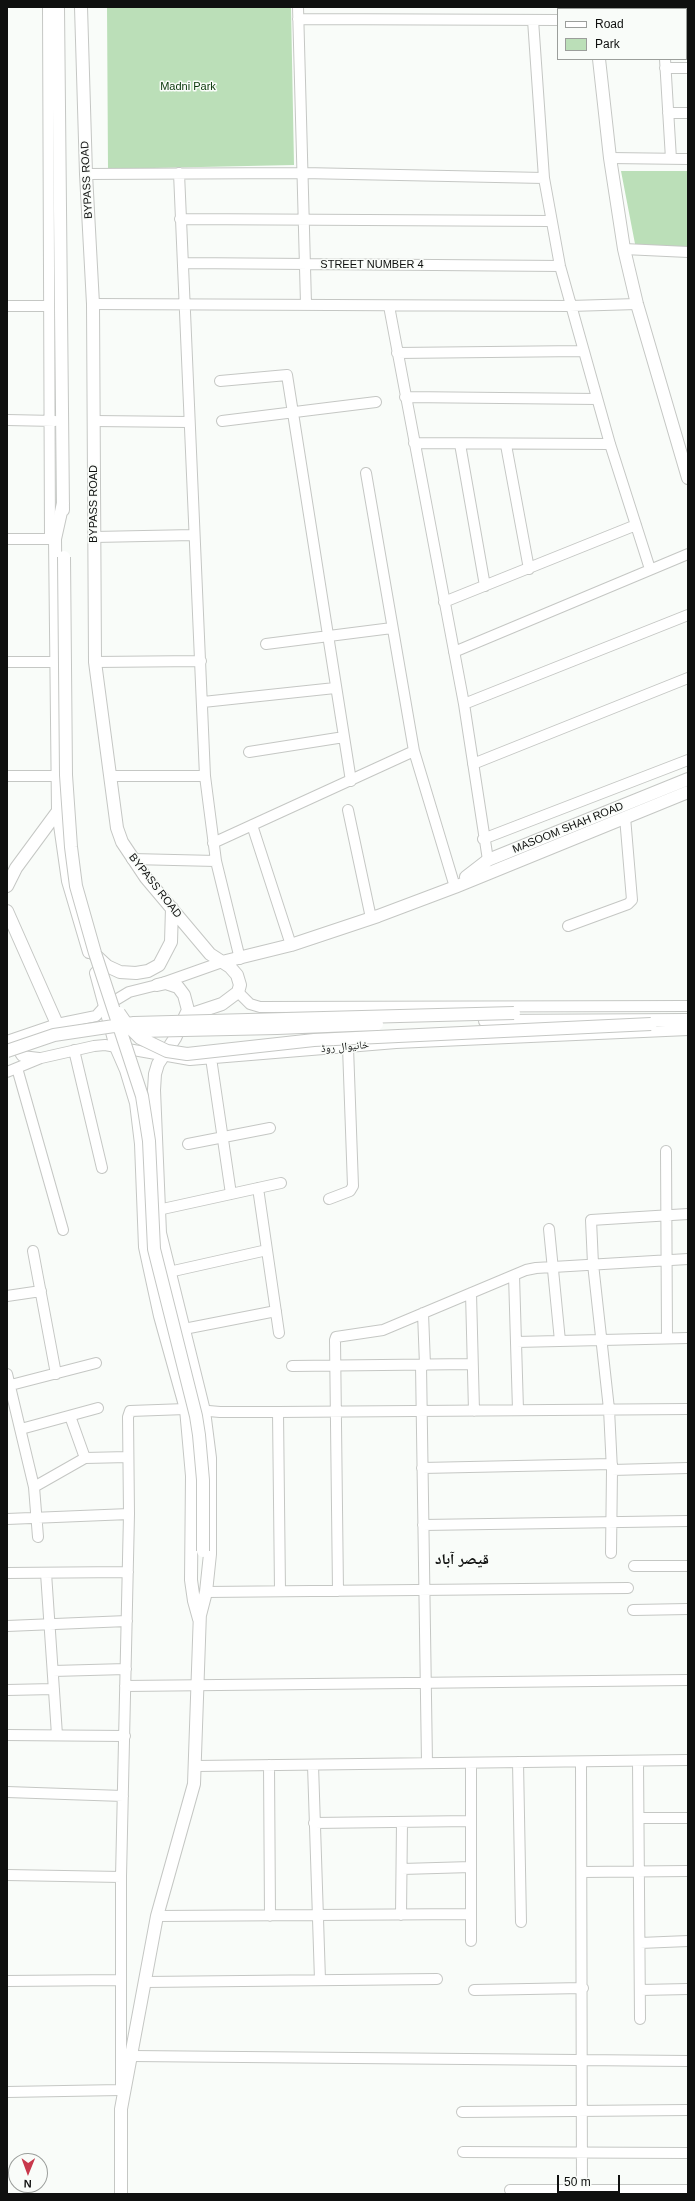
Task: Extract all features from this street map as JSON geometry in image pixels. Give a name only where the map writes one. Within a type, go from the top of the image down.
[{"type":"main road","points":[[58,7],[53,44],[56,421],[63,503],[66,774],[71,847],[76,886],[107,992],[135,1073],[146,1118],[154,1249],[196,1416],[203,1480],[203,1551],[199,1619],[196,1766],[192,1796],[157,1916],[121,2109],[121,2194]]},
{"type":"main road","name":"BYPASS ROAD","points":[[81,7],[86,174],[93,304],[95,662],[117,828],[122,842],[132,860],[210,954],[237,975],[240,985],[238,992]]},
{"type":"main road","points":[[599,60],[610,158],[624,249],[637,304],[688,478]]},
{"type":"main road","points":[[63,503],[52,539],[56,776],[58,810],[68,881],[116,1047],[129,1079],[139,1125],[142,1212],[148,1267],[186,1409],[192,1476],[192,1580],[194,1601],[199,1619]]},
{"type":"main road","name":"MASOOM SHAH ROAD","points":[[454,887],[488,860],[688,780]]},
{"type":"main road","name":"MASOOM SHAH ROAD","points":[[222,962],[240,959],[291,945],[371,918],[454,887],[688,792]]},
{"type":"main road","points":[[7,886],[11,867],[58,810]]},
{"type":"main road","points":[[88,948],[112,969],[136,973],[148,971],[159,965],[171,942],[172,908]]},
{"type":"main road","points":[[7,911],[57,1024]]},
{"type":"main road","points":[[157,985],[166,983],[181,990],[187,1002],[188,1010],[154,1074],[154,1090],[160,1233],[204,1411],[211,1480],[210,1554],[206,1592],[199,1619]]},
{"type":"main road","points":[[107,992],[128,1026],[140,1038],[167,1051],[187,1054],[314,1040],[652,1024],[688,1020]]},
{"type":"main road","points":[[186,1016],[222,1004],[238,992]]},
{"type":"main road","points":[[7,1051],[54,1035],[134,1023],[514,1013],[688,1012]]},
{"type":"main road","name":"خانیوال روڈ","points":[[7,1058],[67,1040],[139,1030],[277,1028],[485,1021],[688,1020]]},
{"type":"street","points":[[7,539],[52,539],[56,421],[49,306],[53,44],[48,7]]},
{"type":"street","points":[[298,7],[306,304]]},
{"type":"street","points":[[298,18],[557,20]]},
{"type":"street","points":[[533,20],[544,178],[550,220],[560,266],[582,351],[650,569]]},
{"type":"street","points":[[671,159],[665,63],[688,68]]},
{"type":"street","points":[[668,113],[688,114]]},
{"type":"street","points":[[610,158],[688,159]]},
{"type":"street","points":[[179,173],[205,776],[216,861],[240,959]]},
{"type":"street","points":[[86,174],[303,173],[544,178]]},
{"type":"street","points":[[180,219],[550,220]]},
{"type":"street","points":[[624,249],[688,252]]},
{"type":"street","name":"STREET NUMBER 4","points":[[184,263],[560,266]]},
{"type":"street","points":[[93,304],[184,306],[306,304],[389,306],[570,306],[637,304]]},
{"type":"street","points":[[7,306],[49,306]]},
{"type":"street","points":[[389,306],[464,704],[488,860]]},
{"type":"street","points":[[397,353],[582,351]]},
{"type":"street","points":[[220,382],[287,375],[335,688],[351,781]]},
{"type":"street","points":[[405,397],[597,399]]},
{"type":"street","points":[[222,421],[292,411],[376,402]]},
{"type":"street","points":[[7,420],[56,421]]},
{"type":"street","points":[[94,421],[189,422]]},
{"type":"street","points":[[414,443],[506,445],[610,444]]},
{"type":"street","points":[[460,444],[485,586]]},
{"type":"street","points":[[506,445],[529,569]]},
{"type":"street","points":[[366,473],[414,751],[454,887]]},
{"type":"street","points":[[444,602],[636,525]]},
{"type":"street","points":[[94,537],[194,535]]},
{"type":"street","points":[[454,652],[688,554]]},
{"type":"street","points":[[464,704],[688,615]]},
{"type":"street","points":[[266,644],[392,628]]},
{"type":"street","points":[[95,662],[201,661]]},
{"type":"street","points":[[7,662],[55,662]]},
{"type":"street","points":[[474,764],[688,678]]},
{"type":"street","points":[[203,702],[335,688]]},
{"type":"street","points":[[248,752],[344,737]]},
{"type":"street","points":[[213,843],[414,751]]},
{"type":"street","points":[[484,839],[688,760]]},
{"type":"street","points":[[7,776],[56,776]]},
{"type":"street","points":[[111,776],[205,776]]},
{"type":"street","points":[[348,810],[371,918]]},
{"type":"street","points":[[568,926],[628,904],[632,900],[624,817]]},
{"type":"street","points":[[252,825],[291,945]]},
{"type":"street","points":[[132,860],[216,861]]},
{"type":"street","points":[[7,1041],[34,1030],[96,1016],[104,1007],[129,992],[157,985],[222,962]]},
{"type":"street","points":[[238,992],[250,1004],[260,1007],[688,1006]]},
{"type":"street","points":[[34,1030],[23,1037],[19,1043],[18,1050],[22,1056],[41,1058]]},
{"type":"street","name":"خانیوال روڈ","points":[[7,1072],[41,1058],[94,1046],[116,1047],[190,1060],[403,1042],[688,1030]]},
{"type":"street","points":[[329,1198],[350,1191],[353,1186],[348,1047]]},
{"type":"street","points":[[74,1050],[102,1168]]},
{"type":"street","points":[[211,1058],[224,1137],[231,1194]]},
{"type":"street","points":[[18,1068],[63,1230]]},
{"type":"street","points":[[188,1144],[270,1128]]},
{"type":"street","points":[[666,1151],[667,1338]]},
{"type":"street","points":[[158,1210],[281,1183]]},
{"type":"street","points":[[258,1188],[279,1333]]},
{"type":"street","points":[[611,1553],[612,1467],[609,1409],[593,1264],[591,1220],[688,1214]]},
{"type":"street","points":[[549,1229],[560,1341]]},
{"type":"street","points":[[169,1272],[267,1250]]},
{"type":"street","points":[[33,1251],[56,1374]]},
{"type":"street","points":[[338,1591],[337,1412],[335,1365],[336,1336],[383,1330],[514,1275],[536,1268],[688,1259]]},
{"type":"street","points":[[514,1275],[518,1410]]},
{"type":"street","points":[[7,1296],[41,1291]]},
{"type":"street","points":[[471,1293],[474,1411]]},
{"type":"street","points":[[184,1329],[276,1311]]},
{"type":"street","points":[[423,1313],[422,1468],[427,1763]]},
{"type":"street","points":[[516,1342],[688,1338]]},
{"type":"street","points":[[8,1386],[96,1364]]},
{"type":"street","points":[[292,1366],[472,1364]]},
{"type":"street","points":[[7,1374],[8,1386],[21,1429],[34,1487],[38,1537]]},
{"type":"street","points":[[21,1429],[98,1408]]},
{"type":"street","points":[[121,2109],[121,1877],[129,1514],[128,1417],[130,1411],[186,1409],[204,1411],[337,1412],[688,1409]]},
{"type":"street","points":[[278,1412],[280,1591]]},
{"type":"street","points":[[70,1416],[85,1458]]},
{"type":"street","points":[[34,1487],[85,1458],[128,1457]]},
{"type":"street","points":[[422,1468],[688,1468]]},
{"type":"street","points":[[7,1519],[36,1516],[129,1514]]},
{"type":"street","points":[[423,1525],[688,1520]]},
{"type":"street","points":[[634,1566],[688,1566]]},
{"type":"street","points":[[7,1573],[128,1572]]},
{"type":"street","points":[[46,1573],[57,1735]]},
{"type":"street","points":[[206,1592],[628,1588]]},
{"type":"street","points":[[633,1610],[688,1610]]},
{"type":"street","points":[[7,1626],[127,1621]]},
{"type":"street","points":[[53,1671],[126,1669]]},
{"type":"street","points":[[125,1686],[688,1680]]},
{"type":"street","points":[[7,1690],[54,1689]]},
{"type":"street","points":[[7,1735],[125,1736]]},
{"type":"street","points":[[196,1766],[688,1760]]},
{"type":"street","points":[[638,1761],[640,2019]]},
{"type":"street","points":[[518,1762],[521,1922]]},
{"type":"street","points":[[581,1762],[583,1988],[581,2061],[582,2192]]},
{"type":"street","points":[[471,1763],[471,1941]]},
{"type":"street","points":[[269,1765],[270,1916]]},
{"type":"street","points":[[312,1765],[320,1980]]},
{"type":"street","points":[[7,1792],[123,1796]]},
{"type":"street","points":[[639,1818],[688,1818]]},
{"type":"street","points":[[314,1823],[471,1821]]},
{"type":"street","points":[[401,1915],[402,1822]]},
{"type":"street","points":[[402,1869],[471,1868]]},
{"type":"street","points":[[582,1872],[688,1871]]},
{"type":"street","points":[[7,1874],[121,1877]]},
{"type":"street","points":[[157,1916],[471,1914]]},
{"type":"street","points":[[640,1943],[688,1942]]},
{"type":"street","points":[[145,1982],[437,1978]]},
{"type":"street","points":[[7,1981],[121,1980]]},
{"type":"street","points":[[474,1990],[583,1988]]},
{"type":"street","points":[[640,1990],[688,1989]]},
{"type":"street","points":[[132,2056],[688,2061]]},
{"type":"street","points":[[7,2092],[121,2090]]},
{"type":"street","points":[[462,2112],[688,2110]]},
{"type":"street","points":[[463,2152],[688,2153]]},
{"type":"street","points":[[510,2190],[582,2192],[688,2190]]},
{"type":"green space","name":"Madni Park","points":[[107,7],[291,7],[294,165],[108,169]]},
{"type":"green space","points":[[621,171],[688,171],[688,252],[636,249]]},
{"type":"district","name":"قیصر آباد","points":[[462,1560]]}]
